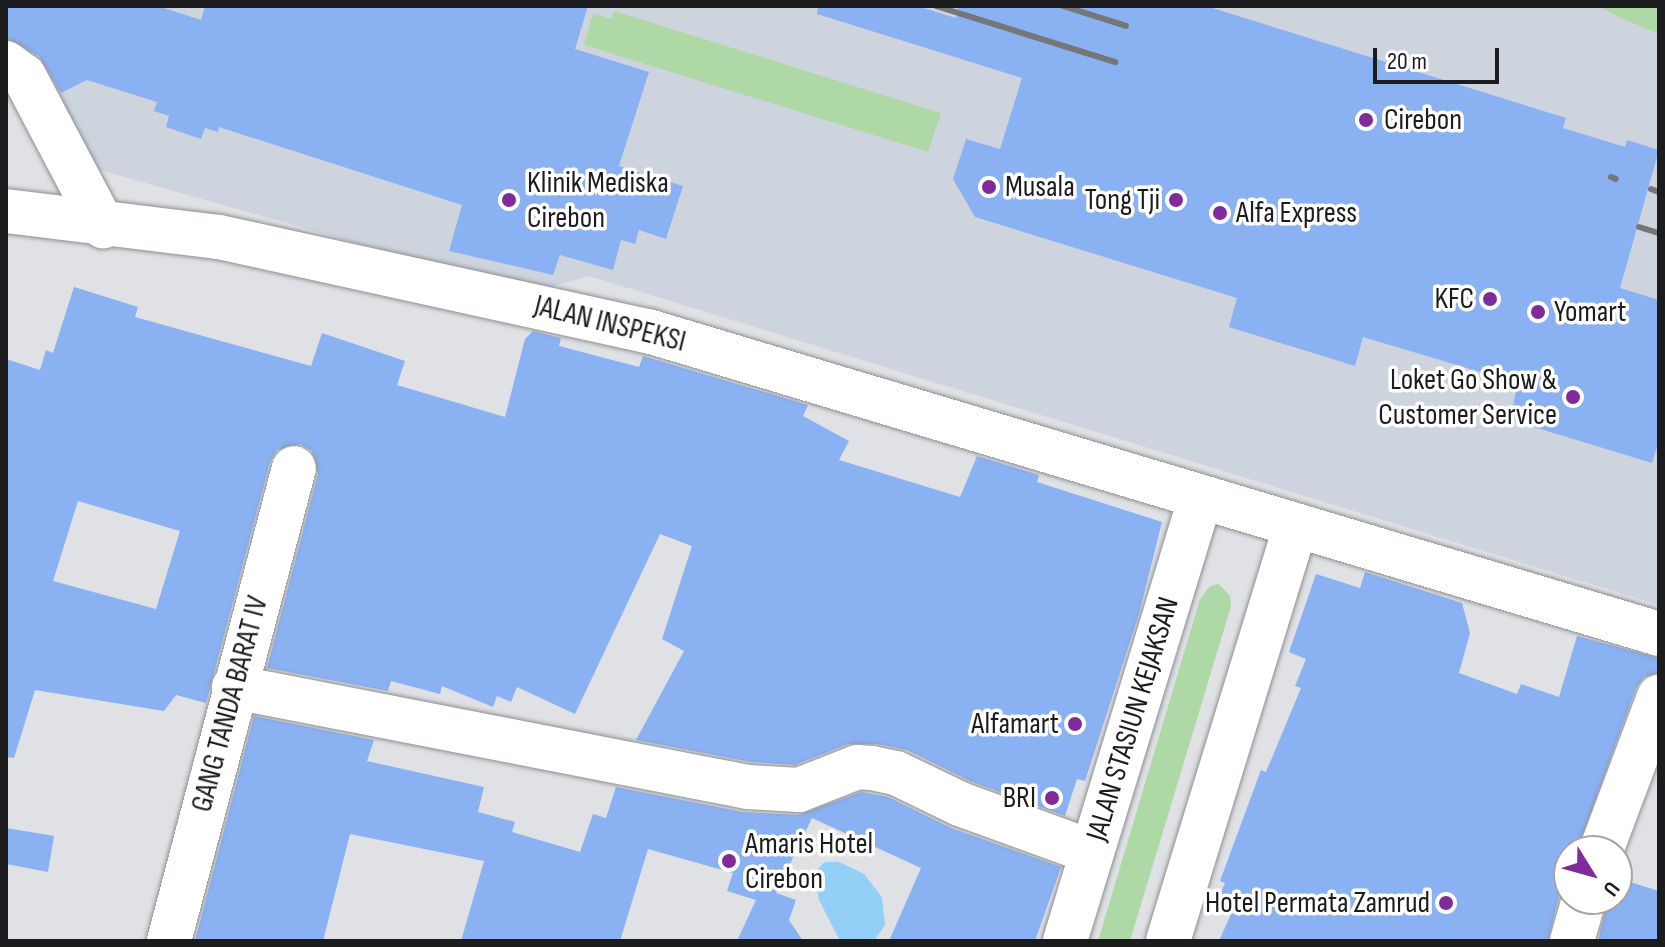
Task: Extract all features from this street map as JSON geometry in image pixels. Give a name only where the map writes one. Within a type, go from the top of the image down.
[{"type":"street","points":[[6,63],[24,76],[103,226]]},
{"type":"street","name":"JALAN INSPEKSI","points":[[6,211],[103,226],[219,237],[648,331],[1659,634]]},
{"type":"street","name":"GANG TANDA BARAT IV","points":[[169,941],[294,468]]},
{"type":"street","name":"JALAN STASIUN KEJAKSAN","points":[[1065,941],[1201,497]]},
{"type":"street","points":[[1168,941],[1296,525]]},
{"type":"street","points":[[234,687],[748,787],[799,790],[857,767],[872,768],[1092,852]]},
{"type":"street","points":[[1607,835],[1659,697]]},
{"type":"street","points":[[1572,941],[1579,915]]},
{"type":"shaded area","points":[[6,6],[1659,6],[1659,605],[589,276],[549,287],[370,247],[76,163],[6,50]]},
{"type":"green space","points":[[1598,6],[1659,6],[1659,34],[1621,18]]},
{"type":"green space","points":[[614,11],[941,113],[928,152],[584,45],[593,13],[611,19]]},
{"type":"green space","points":[[1219,584],[1230,596],[1231,606],[1130,941],[1098,941],[1200,599],[1210,586]]},
{"type":"water","points":[[825,862],[839,862],[864,874],[882,897],[885,925],[874,941],[840,941],[819,900],[814,872]]},
{"type":"building","points":[[6,6],[158,6],[201,20],[205,6],[588,6],[575,49],[649,72],[619,166],[683,186],[666,239],[639,230],[635,244],[621,240],[613,270],[560,255],[553,275],[449,251],[462,205],[219,127],[218,132],[205,128],[201,139],[166,127],[169,116],[154,111],[157,102],[87,80],[61,93],[39,56],[6,38]]},
{"type":"building","points":[[818,6],[917,6],[956,18],[958,6],[1206,6],[1566,118],[1563,128],[1625,147],[1627,140],[1659,150],[1620,288],[1659,300],[1659,441],[1652,463],[1511,420],[1517,383],[1363,337],[1355,366],[1229,327],[1237,298],[975,217],[953,179],[966,139],[1000,149],[1022,78],[817,14]]},
{"type":"building","points":[[74,287],[138,307],[135,317],[311,366],[322,333],[405,361],[397,385],[505,417],[525,339],[533,331],[561,338],[559,346],[639,367],[643,356],[808,405],[803,416],[849,441],[839,460],[960,497],[977,456],[1039,475],[1037,482],[1162,522],[1139,614],[1085,781],[1077,779],[1065,816],[970,781],[907,750],[877,744],[848,744],[795,765],[751,762],[636,740],[684,651],[662,639],[692,546],[660,534],[575,714],[517,687],[511,702],[497,696],[493,707],[442,686],[440,694],[391,681],[388,691],[267,668],[318,474],[312,451],[300,444],[277,450],[270,462],[206,703],[176,695],[164,711],[35,690],[14,758],[6,757],[6,359],[40,370],[46,350],[53,353]],"holes":[[[78,501],[180,531],[156,609],[53,581]]]},
{"type":"building","points":[[1365,572],[1462,603],[1470,633],[1459,673],[1517,694],[1521,684],[1559,697],[1577,636],[1659,658],[1659,673],[1644,677],[1636,688],[1583,835],[1553,835],[1554,915],[1548,941],[1219,941],[1236,903],[1219,896],[1225,883],[1220,881],[1261,770],[1266,772],[1301,688],[1295,686],[1306,659],[1289,652],[1316,574],[1360,588]]},
{"type":"building","points":[[254,716],[374,740],[367,761],[484,787],[478,812],[515,822],[512,832],[580,852],[593,814],[606,818],[616,787],[743,812],[798,815],[861,792],[888,797],[951,828],[1061,867],[1035,941],[889,941],[921,868],[812,818],[776,893],[796,900],[789,920],[803,941],[737,941],[756,900],[727,891],[733,873],[648,849],[620,941],[461,941],[484,861],[350,834],[323,941],[195,941]]},
{"type":"building","points":[[6,828],[54,836],[48,872],[6,864]]},
{"type":"building","points":[[1633,883],[1659,891],[1659,941],[1598,941],[1604,915],[1633,915]]},
{"type":"railway","points":[[936,6],[1115,62]]},
{"type":"railway","points":[[1063,6],[1126,26]]},
{"type":"railway","points":[[1611,177],[1616,179]]},
{"type":"railway","points":[[1651,189],[1659,192]]},
{"type":"railway","points":[[1639,227],[1659,233]]},
{"type":"place","name":"Cirebon","points":[[1366,120]]},
{"type":"place","name":"Musala","points":[[989,187]]},
{"type":"place","name":"Klinik Mediska Cirebon","points":[[509,200]]},
{"type":"place","name":"Tong Tji","points":[[1176,200]]},
{"type":"place","name":"Alfa Express","points":[[1220,213]]},
{"type":"place","name":"KFC","points":[[1490,299]]},
{"type":"place","name":"Yomart","points":[[1538,312]]},
{"type":"place","name":"Loket Go Show & Customer Service","points":[[1573,397]]},
{"type":"place","name":"Alfamart","points":[[1075,724]]},
{"type":"place","name":"BRI","points":[[1052,798]]},
{"type":"place","name":"Amaris Hotel Cirebon","points":[[729,861]]},
{"type":"place","name":"Hotel Permata Zamrud","points":[[1446,903]]}]
